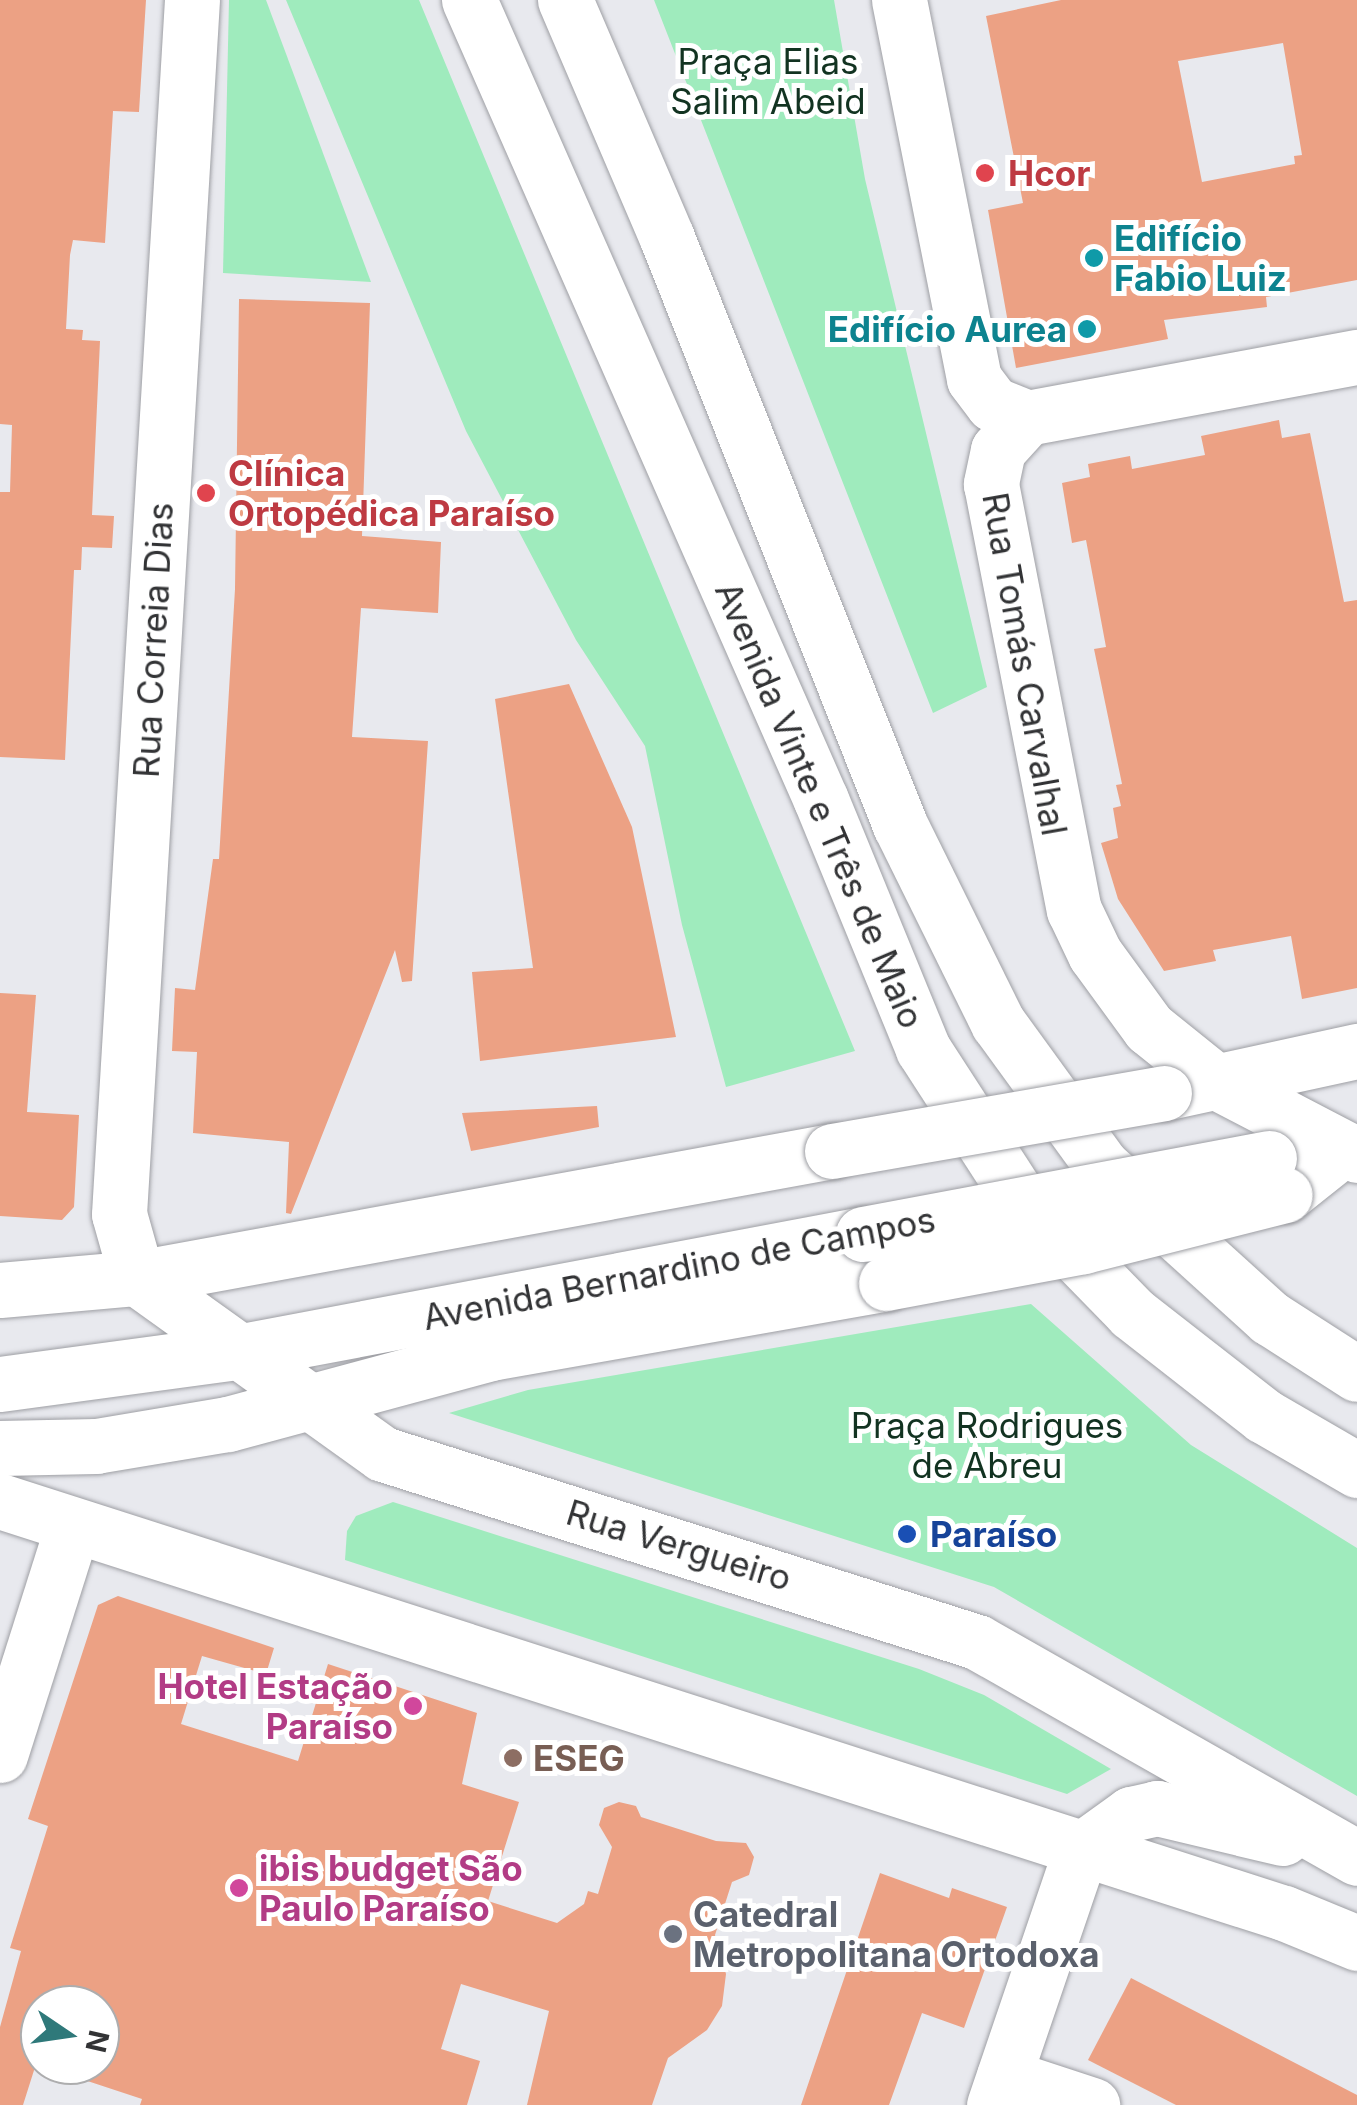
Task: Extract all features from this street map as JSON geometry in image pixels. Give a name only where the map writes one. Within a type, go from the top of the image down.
[{"type":"main road","name":"Rua Correia Dias","points":[[137,1278],[120,1214],[192,0]]},
{"type":"main road","name":"Avenida Vinte e Três de Maio","points":[[469,0],[813,782],[923,1049],[1018,1196],[1132,1314],[1264,1416],[1357,1470]]},
{"type":"main road","name":"Avenida Vinte e Três de Maio","points":[[564,0],[667,238],[900,825],[998,1022],[1102,1165],[1270,1318],[1357,1374]]},
{"type":"main road","points":[[899,0],[974,379],[993,404],[1027,418],[1357,357]]},
{"type":"main road","name":"Rua Tomás Carvalhal","points":[[1027,418],[998,450],[991,484],[1074,910],[1095,954],[1190,1087],[1353,1150]]},
{"type":"main road","points":[[0,1290],[137,1278],[1190,1087],[1357,1051]]},
{"type":"main road","name":"Avenida Bernardino de Campos","points":[[0,1384],[237,1352],[864,1234],[1277,1176],[1353,1150]]},
{"type":"main road","points":[[0,1448],[96,1446],[313,1406],[491,1353],[1083,1246],[1277,1176]]},
{"type":"main road","name":"Rua Vergueiro","points":[[137,1278],[382,1454],[977,1642],[1355,1857]]},
{"type":"main road","points":[[0,1501],[1082,1850],[1357,1943]]},
{"type":"main road","points":[[0,1755],[73,1525]]},
{"type":"main road","points":[[1092,2105],[999,2091],[1082,1850],[1124,1818],[1157,1808],[1355,1857]]},
{"type":"green space","points":[[229,0],[266,0],[371,282],[223,273]]},
{"type":"green space","points":[[286,0],[419,0],[855,1051],[726,1087],[682,925],[645,746],[576,640],[466,431]]},
{"type":"green space","name":"Praça Elias Salim Abeid","points":[[654,0],[834,0],[865,179],[987,687],[933,713]]},
{"type":"green space","name":"Praça Rodrigues de Abreu","points":[[1031,1304],[1191,1445],[1357,1548],[1357,1796],[994,1587],[449,1413],[528,1390]]},
{"type":"green space","points":[[393,1502],[919,1669],[984,1695],[1111,1769],[1067,1794],[345,1560],[347,1531],[356,1516]]},
{"type":"building","points":[[0,0],[146,0],[139,112],[113,111],[105,243],[73,240],[70,255],[66,329],[83,330],[82,340],[100,341],[92,515],[114,516],[112,548],[82,547],[81,570],[74,570],[65,760],[0,757],[0,492],[10,492],[12,425],[0,424]]},
{"type":"building","points":[[1061,0],[1357,0],[1357,280],[1266,297],[1267,307],[1164,320],[1168,339],[1016,368],[988,210],[1023,203],[986,16]],"holes":[[[1283,43],[1302,155],[1294,156],[1295,164],[1202,182],[1178,61]]]},
{"type":"building","points":[[239,299],[370,303],[362,536],[441,542],[438,613],[361,608],[352,737],[428,741],[412,981],[402,982],[395,950],[291,1214],[286,1213],[289,1142],[193,1133],[197,1052],[172,1051],[175,988],[195,990],[213,859],[219,859],[235,589]]},
{"type":"building","points":[[1279,420],[1282,438],[1310,433],[1344,602],[1357,600],[1357,988],[1302,999],[1291,936],[1213,950],[1216,961],[1164,971],[1118,899],[1101,843],[1118,838],[1113,808],[1121,806],[1116,785],[1122,784],[1094,649],[1106,647],[1086,540],[1072,543],[1062,483],[1090,477],[1088,464],[1130,456],[1132,469],[1205,455],[1201,436]]},
{"type":"building","points":[[569,684],[632,827],[676,1037],[480,1061],[472,972],[533,968],[495,699]]},
{"type":"building","points":[[0,993],[36,995],[27,1112],[79,1115],[74,1207],[62,1220],[0,1216]]},
{"type":"building","points":[[597,1106],[599,1127],[471,1151],[462,1113]]},
{"type":"building","points":[[118,1596],[274,1648],[266,1674],[202,1656],[181,1724],[298,1761],[328,1664],[477,1713],[462,1784],[519,1802],[488,1901],[557,1923],[584,1904],[588,1891],[598,1894],[612,1847],[599,1825],[604,1808],[619,1802],[636,1806],[641,1817],[716,1841],[746,1843],[754,1857],[749,1875],[732,1882],[715,1935],[726,1974],[722,2006],[707,2030],[668,2058],[652,2105],[527,2105],[549,2011],[461,1984],[441,2049],[480,2061],[467,2105],[140,2105],[142,2099],[100,2085],[120,2085],[120,1985],[20,1985],[20,2085],[29,2085],[23,2105],[0,2105],[0,2027],[21,1951],[10,1948],[48,1826],[28,1819],[98,1605]]},
{"type":"building","points":[[880,1873],[949,1898],[952,1888],[1007,1907],[964,2028],[922,2013],[889,2105],[801,2105]]},
{"type":"building","points":[[1131,1978],[1357,2095],[1357,2105],[1176,2105],[1088,2060]]},
{"type":"place","name":"Hcor","points":[[985,173]]},
{"type":"place","name":"Edifício Fabio Luiz","points":[[1094,258]]},
{"type":"place","name":"Edifício Aurea","points":[[1087,329]]},
{"type":"place","name":"Clínica Ortopédica Paraíso","points":[[206,493]]},
{"type":"place","name":"Paraíso","points":[[907,1534]]},
{"type":"place","name":"Hotel Estação Paraíso","points":[[413,1706]]},
{"type":"place","name":"ESEG","points":[[513,1758]]},
{"type":"place","name":"ibis budget São Paulo Paraíso","points":[[239,1888]]},
{"type":"place","name":"Catedral Metropolitana Ortodoxa","points":[[673,1934]]}]
